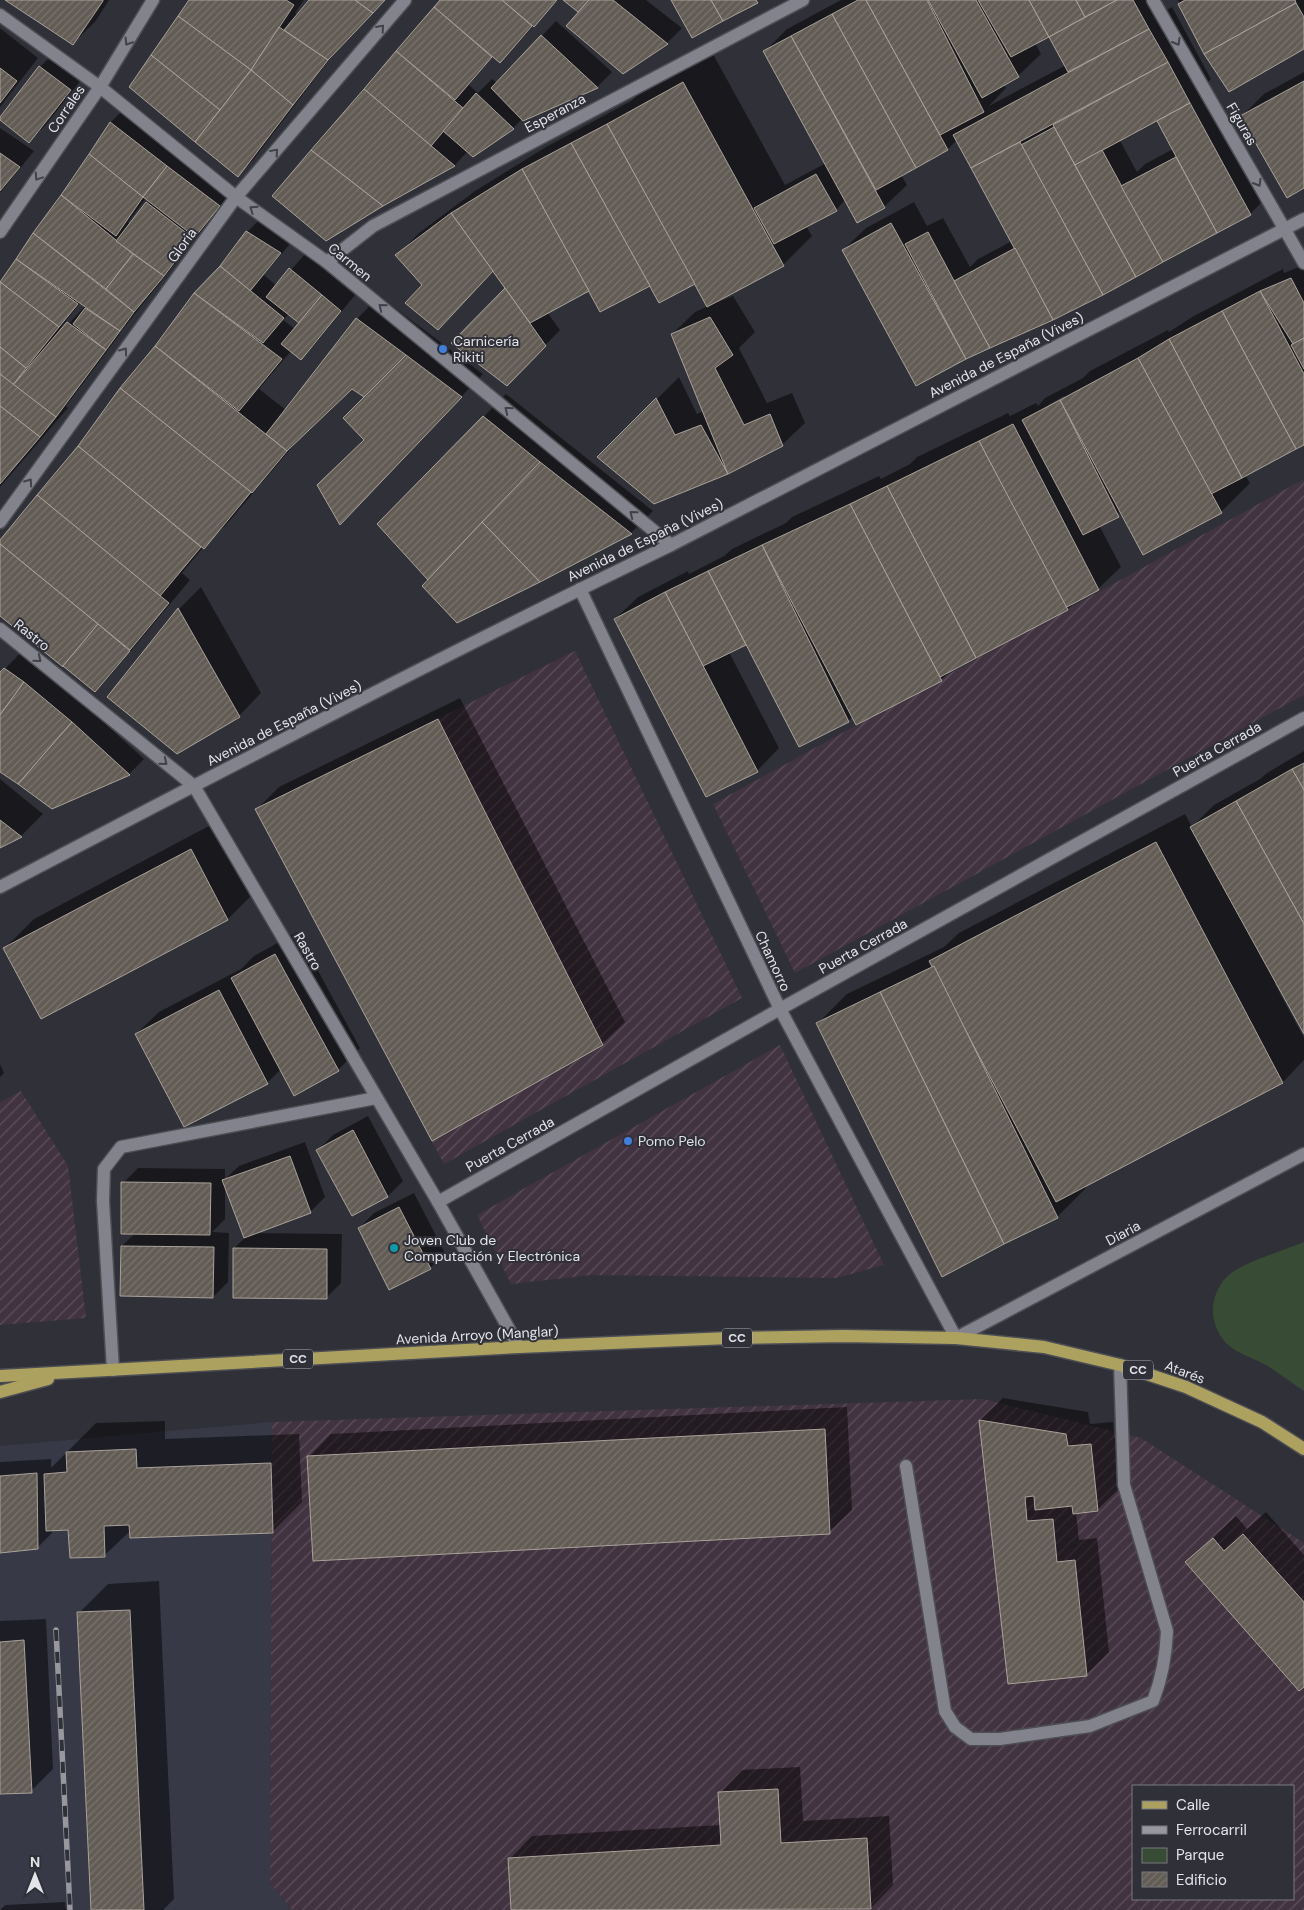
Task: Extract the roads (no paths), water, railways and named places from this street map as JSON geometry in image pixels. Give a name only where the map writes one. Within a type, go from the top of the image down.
[{"type":"main road","name":"Avenida Arroyo (Manglar)","points":[[0,1376],[519,1347],[729,1338],[843,1336],[956,1338]]},
{"type":"main road","name":"Atarés","points":[[956,1338],[1044,1347],[1120,1365],[1186,1386],[1262,1422],[1304,1449]]},
{"type":"main road","points":[[0,1392],[77,1372]]},
{"type":"street","name":"Corrales","points":[[0,232],[100,87],[153,0]]},
{"type":"street","name":"Gloria","points":[[0,522],[236,197],[406,0]]},
{"type":"street","name":"Esperanza","points":[[327,262],[373,226],[802,0]]},
{"type":"street","name":"Figuras","points":[[1153,0],[1304,262]]},
{"type":"street","name":"Carmen","points":[[0,15],[100,87],[236,197],[327,262],[671,545]]},
{"type":"street","name":"Avenida de España (Vives)","points":[[0,887],[580,589],[671,545],[1304,219]]},
{"type":"street","name":"Chamorro","points":[[580,589],[780,1009],[956,1338]]},
{"type":"street","name":"Rastro","points":[[0,629],[194,786],[438,1202],[519,1347]]},
{"type":"street","name":"Puerta Cerrada","points":[[438,1202],[780,1009],[1304,718]]},
{"type":"street","points":[[113,1370],[103,1201],[104,1169],[121,1147],[376,1098]]},
{"type":"street","name":"Diaria","points":[[956,1338],[1304,1154]]},
{"type":"street","points":[[906,1466],[945,1711],[955,1727],[971,1739],[1009,1738],[1090,1726],[1152,1701],[1161,1681],[1166,1655],[1167,1631],[1124,1485],[1120,1365]]},
{"type":"railway","points":[[56,1630],[70,1910]]},
{"type":"place","name":"Carnicería Rikiti","points":[[443,349]]},
{"type":"place","name":"Pomo Pelo","points":[[628,1141]]},
{"type":"place","name":"Joven Club de Computación y Electrónica","points":[[394,1248]]}]
